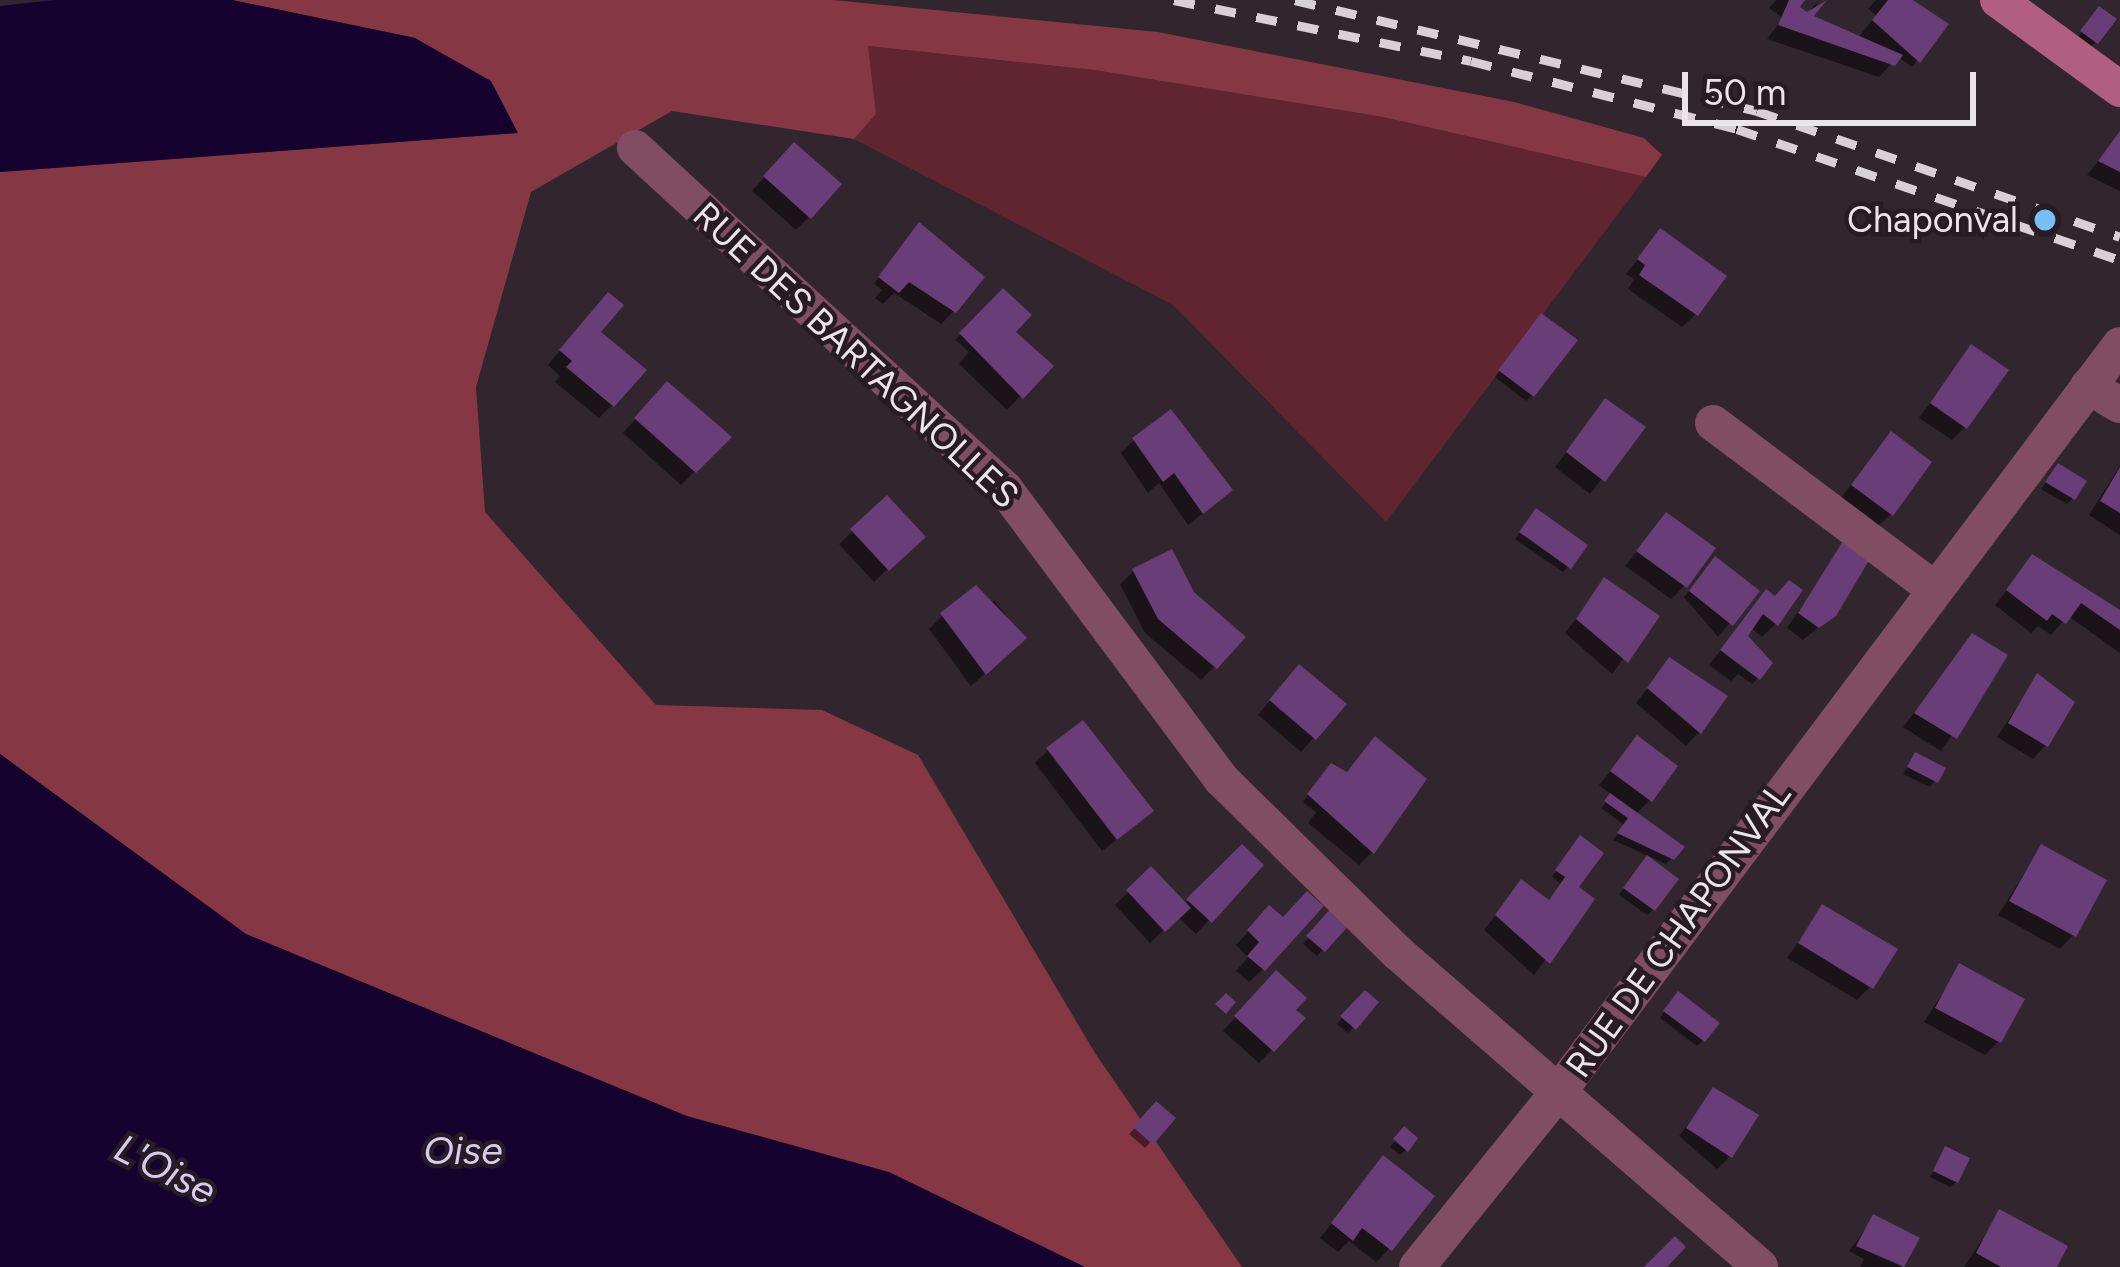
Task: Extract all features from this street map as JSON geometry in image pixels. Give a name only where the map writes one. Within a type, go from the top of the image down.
[{"type":"main road","points":[[1998,0],[2120,89]]},
{"type":"street","name":"RUE DES BARTAGNOLLES","points":[[635,148],[1005,489],[1221,779],[1398,952],[1760,1267]]},
{"type":"street","name":"RUE DE CHAPONVAL","points":[[1417,1267],[1560,1090],[2120,345]]},
{"type":"street","points":[[2088,386],[2120,405]]},
{"type":"street","points":[[1713,423],[1934,589]]},
{"type":"shaded area","points":[[232,0],[833,0],[1158,32],[1514,102],[1644,138],[1662,155],[1646,177],[1383,117],[1094,70],[868,46],[876,114],[854,139],[672,111],[531,192],[476,387],[485,512],[656,705],[822,710],[918,755],[1095,1053],[1242,1267],[1073,1267],[674,1115],[246,934],[0,754],[0,172],[517,133],[415,38]]},
{"type":"shaded area","points":[[867,46],[1094,70],[1383,117],[1646,177],[1386,522],[1173,305],[854,139],[876,114]]},
{"type":"water","points":[[54,0],[232,0],[415,38],[491,81],[518,133],[0,172],[0,6]]},
{"type":"water","points":[[0,754],[246,934],[687,1116],[889,1172],[1085,1267],[0,1267]]},
{"type":"building","points":[[1789,0],[1805,0],[1800,7],[1807,12],[1827,0],[1814,16],[1903,55],[1895,66],[1778,25]]},
{"type":"building","points":[[1888,0],[1913,0],[1949,24],[1920,63],[1872,20]]},
{"type":"building","points":[[2099,6],[2117,19],[2098,44],[2080,31]]},
{"type":"building","points":[[2120,131],[2120,172],[2098,161]]},
{"type":"building","points":[[794,142],[842,184],[811,219],[763,176]]},
{"type":"building","points":[[919,222],[985,277],[956,313],[909,282],[899,293],[878,277]]},
{"type":"building","points":[[1660,228],[1727,276],[1698,316],[1639,275],[1645,265],[1637,259]]},
{"type":"building","points":[[1003,288],[1032,315],[1016,332],[1054,366],[1023,399],[959,333]]},
{"type":"building","points":[[608,292],[624,305],[601,332],[647,370],[614,407],[566,367],[572,361],[559,350]]},
{"type":"building","points":[[1541,313],[1578,340],[1534,397],[1498,370]]},
{"type":"building","points":[[1971,344],[2009,370],[1967,429],[1930,403]]},
{"type":"building","points":[[667,381],[732,437],[696,473],[634,418]]},
{"type":"building","points":[[1605,398],[1646,427],[1605,482],[1566,452]]},
{"type":"building","points":[[1171,409],[1233,490],[1203,514],[1174,473],[1163,482],[1132,438]]},
{"type":"building","points":[[1891,431],[1932,462],[1893,516],[1851,485]]},
{"type":"building","points":[[2058,463],[2087,481],[2075,500],[2045,482]]},
{"type":"building","points":[[2120,467],[2120,513],[2100,501]]},
{"type":"building","points":[[887,495],[926,537],[889,571],[850,529]]},
{"type":"building","points":[[1536,508],[1588,545],[1571,569],[1519,532]]},
{"type":"building","points":[[1666,512],[1716,548],[1687,588],[1636,551]]},
{"type":"building","points":[[1848,533],[1874,552],[1836,616],[1819,628],[1798,613]]},
{"type":"building","points":[[1172,549],[1194,592],[1246,637],[1217,669],[1158,619],[1132,569]]},
{"type":"building","points":[[2032,554],[2120,610],[2120,630],[2081,603],[2066,624],[2052,614],[2047,621],[2006,590]]},
{"type":"building","points":[[1715,556],[1760,591],[1733,626],[1689,591]]},
{"type":"building","points":[[1604,577],[1660,616],[1628,663],[1576,619]]},
{"type":"building","points":[[1789,580],[1803,590],[1778,626],[1763,614],[1748,636],[1773,663],[1760,680],[1720,650],[1766,589],[1775,596]]},
{"type":"building","points":[[976,585],[1027,638],[986,675],[940,613]]},
{"type":"building","points":[[1972,633],[2008,655],[1957,739],[1914,713]]},
{"type":"building","points":[[1669,657],[1728,696],[1701,734],[1647,688]]},
{"type":"building","points":[[1299,664],[1347,704],[1316,740],[1269,700]]},
{"type":"building","points":[[2037,673],[2075,702],[2048,747],[2008,723]]},
{"type":"building","points":[[1083,720],[1154,811],[1117,840],[1046,748]]},
{"type":"building","points":[[1637,735],[1678,766],[1652,802],[1610,771]]},
{"type":"building","points":[[1375,736],[1427,779],[1374,854],[1307,794],[1331,763],[1347,772]]},
{"type":"building","points":[[1915,752],[1946,768],[1938,783],[1907,767]]},
{"type":"building","points":[[1610,793],[1685,847],[1674,860],[1617,833],[1628,818],[1604,801]]},
{"type":"building","points":[[1580,835],[1604,853],[1579,887],[1595,899],[1550,964],[1495,915],[1521,879],[1549,900],[1565,877],[1555,870]]},
{"type":"building","points":[[1242,844],[1264,865],[1212,923],[1186,899]]},
{"type":"building","points":[[2041,844],[2107,880],[2076,937],[2009,901]]},
{"type":"building","points":[[1647,855],[1679,879],[1655,911],[1623,888]]},
{"type":"building","points":[[1151,866],[1191,908],[1165,932],[1126,890]]},
{"type":"building","points":[[1307,891],[1324,906],[1265,971],[1247,956],[1259,942],[1247,930],[1269,905],[1283,917]]},
{"type":"building","points":[[1822,904],[1898,949],[1873,989],[1798,943]]},
{"type":"building","points":[[1333,906],[1351,923],[1325,952],[1306,936]]},
{"type":"building","points":[[1959,963],[2025,999],[2001,1043],[1935,1008]]},
{"type":"building","points":[[1276,970],[1307,998],[1296,1010],[1306,1018],[1274,1052],[1234,1016]]},
{"type":"building","points":[[1365,990],[1379,1002],[1356,1030],[1340,1016]]},
{"type":"building","points":[[1678,991],[1720,1023],[1705,1042],[1663,1011]]},
{"type":"building","points":[[1226,993],[1236,1002],[1226,1014],[1215,1004]]},
{"type":"building","points":[[1713,1087],[1759,1115],[1732,1158],[1686,1128]]},
{"type":"building","points":[[1156,1101],[1176,1118],[1153,1145],[1133,1127]]},
{"type":"building","points":[[1404,1126],[1418,1138],[1408,1152],[1393,1139]]},
{"type":"building","points":[[1945,1146],[1970,1158],[1958,1183],[1933,1171]]},
{"type":"building","points":[[1383,1155],[1435,1196],[1392,1251],[1362,1228],[1353,1241],[1331,1223]]},
{"type":"building","points":[[1999,1209],[2068,1246],[2057,1267],[2001,1267],[1976,1253]]},
{"type":"building","points":[[1873,1214],[1920,1238],[1904,1267],[1856,1246]]},
{"type":"building","points":[[1675,1236],[1686,1247],[1667,1267],[1644,1267]]},
{"type":"railway","points":[[1174,0],[1471,61],[1737,129],[2120,260]]},
{"type":"railway","points":[[1295,0],[1757,111],[2120,237]]},
{"type":"place","name":"Chaponval","points":[[2045,220]]},
{"type":"water label","name":"Oise","points":[[463,1151]]},
{"type":"water label","name":"L'Oise","points":[[165,1170]]}]
